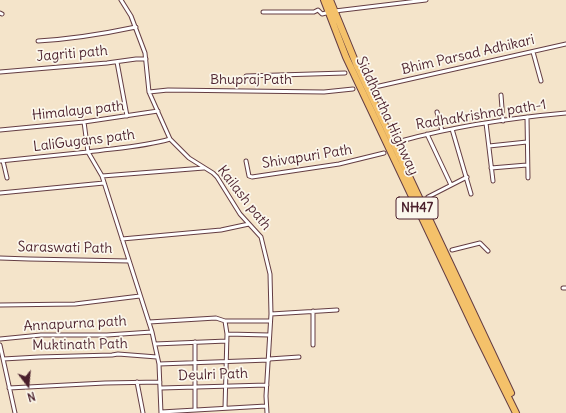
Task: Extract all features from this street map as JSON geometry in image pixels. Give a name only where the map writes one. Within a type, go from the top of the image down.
[{"type":"highway","name":"Siddhartha Highway","points":[[324,0],[391,138],[520,413]]},
{"type":"highway","name":"Siddhartha Highway","points":[[330,0],[331,12],[346,57],[422,219],[516,413]]},
{"type":"street","name":"Kailash path","points":[[121,0],[132,16],[146,59],[149,92],[170,138],[189,158],[217,177],[240,214],[262,240],[271,278],[271,314],[266,406],[268,413]]},
{"type":"street","points":[[263,12],[314,12],[318,10],[322,14],[426,0]]},
{"type":"street","points":[[38,41],[95,36],[136,28]]},
{"type":"street","name":"Bhim Parsad Adhikari","points":[[376,87],[566,44]]},
{"type":"street","points":[[533,52],[541,81]]},
{"type":"street","name":"Jagriti path","points":[[0,72],[146,59]]},
{"type":"street","points":[[117,62],[127,116]]},
{"type":"street","points":[[246,76],[345,73]]},
{"type":"street","name":"Bhupraj Path","points":[[149,92],[168,90],[324,92],[353,89]]},
{"type":"street","points":[[501,95],[503,120]]},
{"type":"street","name":"Himalaya path","points":[[0,130],[84,122],[158,111]]},
{"type":"street","points":[[437,112],[442,131]]},
{"type":"street","name":"RadhaKrishna path-1","points":[[401,140],[503,120],[566,113]]},
{"type":"street","points":[[527,117],[528,178]]},
{"type":"street","points":[[84,122],[88,152],[102,176],[152,332],[159,364],[161,412],[266,406]]},
{"type":"street","points":[[486,123],[493,181]]},
{"type":"street","points":[[452,129],[471,194]]},
{"type":"street","points":[[427,134],[451,185]]},
{"type":"street","name":"LaliGugans path","points":[[2,161],[42,158],[146,145],[170,138]]},
{"type":"street","points":[[489,146],[527,142]]},
{"type":"street","name":"Shivapuri Path","points":[[246,161],[249,176],[252,177],[339,164],[384,153]]},
{"type":"street","points":[[2,161],[6,178]]},
{"type":"street","points":[[491,168],[527,165]]},
{"type":"street","points":[[102,176],[205,168]]},
{"type":"street","points":[[428,197],[467,178]]},
{"type":"street","points":[[0,193],[104,183]]},
{"type":"street","points":[[122,239],[221,230],[249,224]]},
{"type":"street","points":[[452,250],[480,243],[488,251]]},
{"type":"street","name":"Saraswati Path","points":[[0,258],[29,260],[129,261]]},
{"type":"street","points":[[0,305],[87,302],[140,296]]},
{"type":"street","points":[[271,314],[337,310]]},
{"type":"street","points":[[313,311],[313,345]]},
{"type":"street","points":[[149,322],[216,318],[225,321],[270,321]]},
{"type":"street","points":[[225,321],[227,334],[225,408]]},
{"type":"street","name":"Annapurna path","points":[[0,340],[40,335],[107,335],[152,332]]},
{"type":"street","points":[[227,334],[269,335]]},
{"type":"street","points":[[155,344],[227,341]]},
{"type":"street","points":[[195,342],[195,410]]},
{"type":"street","points":[[0,345],[14,413]]},
{"type":"street","name":"Muktinath Path","points":[[3,359],[118,354],[157,357]]},
{"type":"street","points":[[159,364],[269,360],[298,357]]},
{"type":"street","points":[[0,376],[6,375]]},
{"type":"street","points":[[137,382],[143,413]]},
{"type":"street","points":[[8,388],[160,382]]},
{"type":"street","name":"Deulri Path","points":[[161,388],[267,385]]}]
